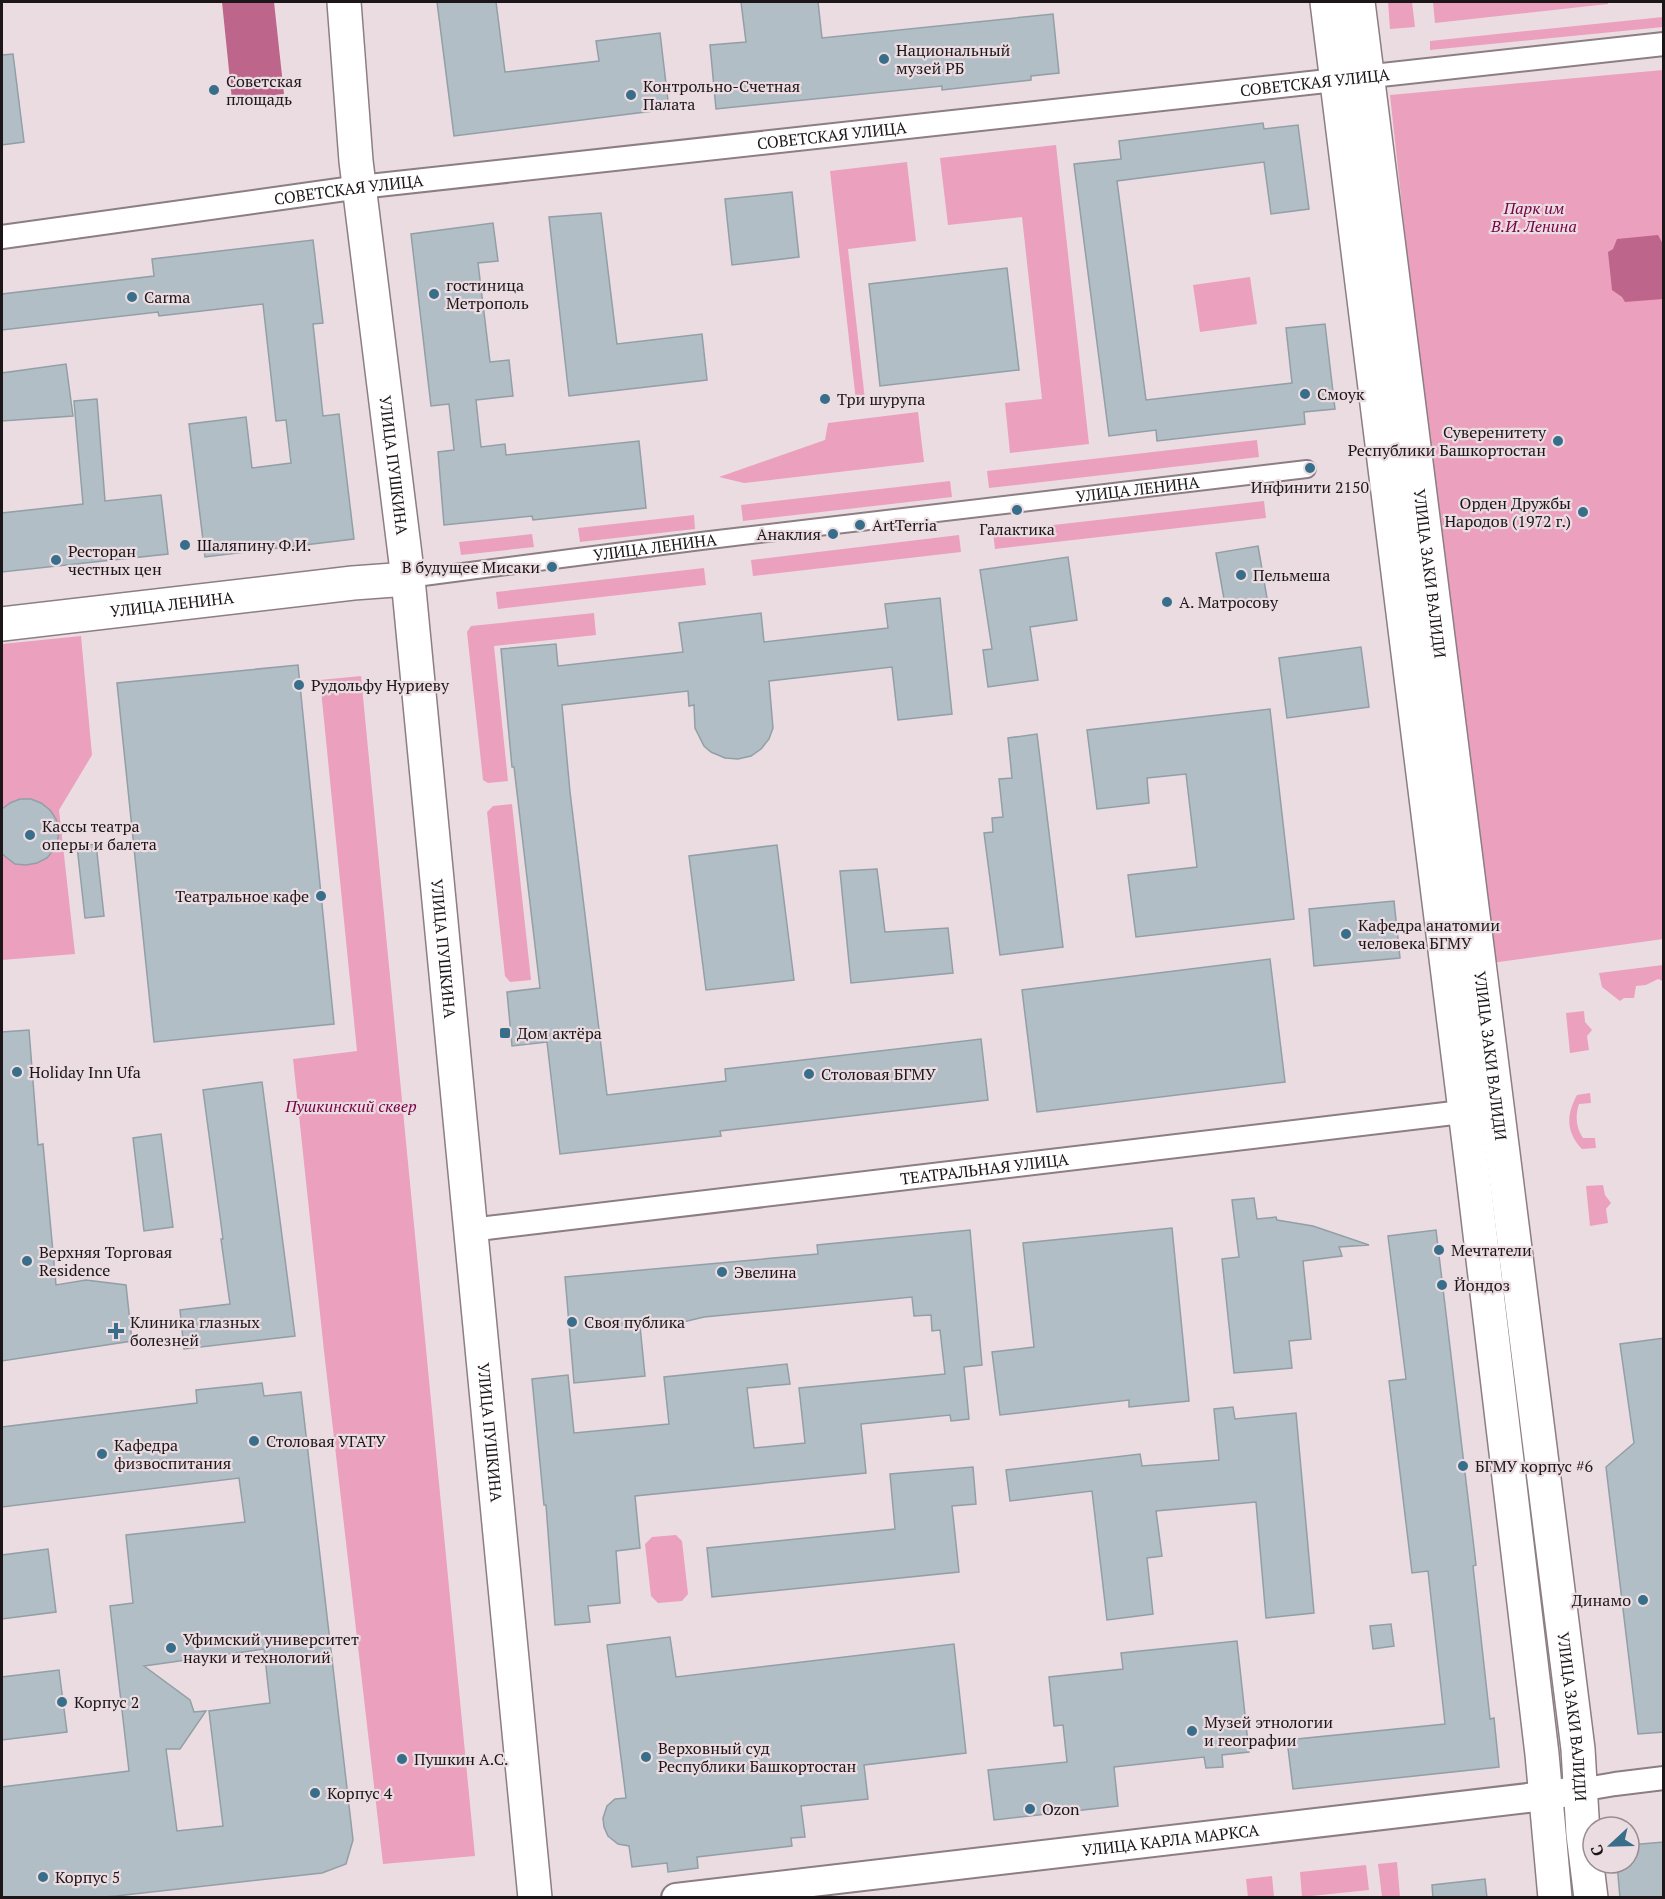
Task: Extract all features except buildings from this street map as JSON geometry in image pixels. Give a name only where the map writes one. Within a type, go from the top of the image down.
[{"type":"main road","name":"УЛИЦА ПУШКИНА","points":[[344,2],[356,161],[408,579],[535,1898]]},
{"type":"main road","name":"УЛИЦА ЗАКИ ВАЛИДИ","points":[[1328,2],[1353,78],[1497,1108],[1578,1749],[1591,1898]]},
{"type":"main road","name":"УЛИЦА ЗАКИ ВАЛИДИ","points":[[1358,2],[1353,78],[1465,1112],[1542,1754],[1556,1898]]},
{"type":"main road","name":"УЛИЦА ЛЕНИНА","points":[[2,624],[353,583],[408,579]]},
{"type":"street","name":"СОВЕТСКАЯ УЛИЦА","points":[[2,237],[360,187],[1664,44]]},
{"type":"street","name":"УЛИЦА ЛЕНИНА","points":[[408,579],[701,541],[1307,469]]},
{"type":"street","name":"ТЕАТРАЛЬНАЯ УЛИЦА","points":[[470,1230],[1497,1108]]},
{"type":"street","name":"УЛИЦА КАРЛА МАРКСА","points":[[676,1898],[1545,1797],[1615,1784],[1664,1778]]},
{"type":"green space","points":[[1388,2],[1412,2],[1415,27],[1390,29]]},
{"type":"green space","points":[[1433,2],[1608,2],[1608,4],[1435,23]]},
{"type":"green space","points":[[1663,17],[1663,27],[1430,50],[1430,41]]},
{"type":"green space","name":"Парк им В.И. Ленина","points":[[1663,70],[1663,939],[1484,964],[1390,95]]},
{"type":"green space","points":[[1056,145],[1089,444],[1010,453],[1005,403],[1042,399],[1022,217],[948,225],[940,158]]},
{"type":"green space","points":[[907,162],[916,241],[848,249],[865,400],[856,401],[830,171]]},
{"type":"green space","points":[[1250,277],[1257,324],[1200,332],[1193,285]]},
{"type":"green space","points":[[918,412],[924,462],[744,483],[719,477],[825,440],[828,423]]},
{"type":"green space","points":[[1257,440],[1259,457],[989,488],[987,471]]},
{"type":"green space","points":[[950,481],[952,497],[743,521],[741,505]]},
{"type":"green space","points":[[1264,501],[1266,518],[995,549],[993,532]]},
{"type":"green space","points":[[694,515],[695,529],[580,542],[578,528]]},
{"type":"green space","points":[[532,534],[534,547],[461,555],[459,542]]},
{"type":"green space","points":[[959,535],[961,552],[753,576],[751,560]]},
{"type":"green space","points":[[704,568],[706,585],[498,609],[496,592]]},
{"type":"green space","points":[[594,613],[596,635],[494,646],[508,781],[488,783],[483,780],[467,632],[471,626]]},
{"type":"green space","points":[[81,636],[92,755],[59,810],[75,954],[2,960],[2,644]]},
{"type":"green space","name":"Пушкинский сквер","points":[[361,676],[475,1856],[383,1864],[293,1059],[357,1051],[320,680]]},
{"type":"green space","points":[[512,804],[531,980],[510,982],[505,976],[487,812],[493,806]]},
{"type":"green space","points":[[1663,965],[1663,981],[1658,979],[1646,985],[1636,986],[1634,998],[1624,998],[1620,1001],[1602,987],[1599,973]]},
{"type":"green space","points":[[1584,1011],[1585,1022],[1592,1030],[1587,1036],[1589,1050],[1570,1053],[1566,1013]]},
{"type":"green space","points":[[1590,1093],[1591,1103],[1579,1104],[1577,1122],[1583,1138],[1595,1138],[1596,1148],[1582,1149],[1570,1130],[1571,1109],[1577,1095]]},
{"type":"green space","points":[[1603,1185],[1605,1195],[1611,1203],[1606,1209],[1608,1223],[1590,1226],[1586,1186]]},
{"type":"green space","points":[[676,1535],[682,1541],[688,1594],[682,1601],[658,1603],[651,1596],[645,1544],[652,1537]]},
{"type":"green space","points":[[1397,1862],[1400,1897],[1382,1897],[1378,1864]]},
{"type":"green space","points":[[1366,1865],[1369,1890],[1302,1897],[1300,1872]]},
{"type":"green space","points":[[1272,1876],[1274,1897],[1248,1897],[1246,1879]]},
{"type":"shaded area","points":[[222,2],[274,2],[284,94],[232,100]]},
{"type":"shaded area","points":[[1658,235],[1663,244],[1663,299],[1625,302],[1612,290],[1608,252],[1613,249],[1617,239]]},
{"type":"place","name":"Национальный музей РБ","points":[[884,59]]},
{"type":"place","name":"Советская площадь","points":[[214,90]]},
{"type":"place","name":"Контрольно-Счетная Палата","points":[[631,95]]},
{"type":"place","name":"гостиница Метрополь","points":[[434,294]]},
{"type":"place","name":"Carma","points":[[132,297]]},
{"type":"place","name":"Смоук","points":[[1305,394]]},
{"type":"place","name":"Три шурупа","points":[[825,399]]},
{"type":"place","name":"Суверенитету Республики Башкортостан","points":[[1558,441]]},
{"type":"place","name":"Инфинити 2150","points":[[1310,468]]},
{"type":"place","name":"Галактика","points":[[1017,510]]},
{"type":"place","name":"Орден Дружбы Народов (1972 г.)","points":[[1583,512]]},
{"type":"place","name":"ArtTerria","points":[[860,525]]},
{"type":"place","name":"Анаклия","points":[[833,534]]},
{"type":"place","name":"Шаляпину Ф.И.","points":[[185,545]]},
{"type":"place","name":"Ресторан честных цен","points":[[56,560]]},
{"type":"place","name":"В будущее Мисаки","points":[[552,567]]},
{"type":"place","name":"Пельмеша","points":[[1241,575]]},
{"type":"place","name":"А. Матросову","points":[[1167,602]]},
{"type":"place","name":"Рудольфу Нуриеву","points":[[299,685]]},
{"type":"place","name":"Кассы театра оперы и балета","points":[[30,835]]},
{"type":"place","name":"Театральное кафе","points":[[321,896]]},
{"type":"place","name":"Кафедра анатомии человека БГМУ","points":[[1346,934]]},
{"type":"place","name":"Дом актёра","points":[[505,1033]]},
{"type":"place","name":"Holiday Inn Ufa","points":[[17,1072]]},
{"type":"place","name":"Столовая БГМУ","points":[[809,1074]]},
{"type":"place","name":"Мечтатели","points":[[1439,1250]]},
{"type":"place","name":"Верхняя Торговая Residence","points":[[27,1261]]},
{"type":"place","name":"Эвелина","points":[[722,1272]]},
{"type":"place","name":"Йондоз","points":[[1442,1285]]},
{"type":"place","name":"Своя публика","points":[[572,1322]]},
{"type":"place","name":"Клиника глазных болезней","points":[[116,1331]]},
{"type":"place","name":"Столовая УГАТУ","points":[[254,1441]]},
{"type":"place","name":"Кафедра физвоспитания","points":[[102,1454]]},
{"type":"place","name":"БГМУ корпус #6","points":[[1463,1466]]},
{"type":"place","name":"Динамо","points":[[1643,1600]]},
{"type":"place","name":"Уфимский университет науки и технологий","points":[[171,1648]]},
{"type":"place","name":"Корпус 2","points":[[62,1702]]},
{"type":"place","name":"Музей этнологии и географии","points":[[1192,1731]]},
{"type":"place","name":"Верховный суд Республики Башкортостан","points":[[646,1757]]},
{"type":"place","name":"Пушкин А.С.","points":[[402,1759]]},
{"type":"place","name":"Корпус 4","points":[[315,1793]]},
{"type":"place","name":"Ozon","points":[[1030,1809]]},
{"type":"place","name":"Корпус 5","points":[[43,1877]]}]
